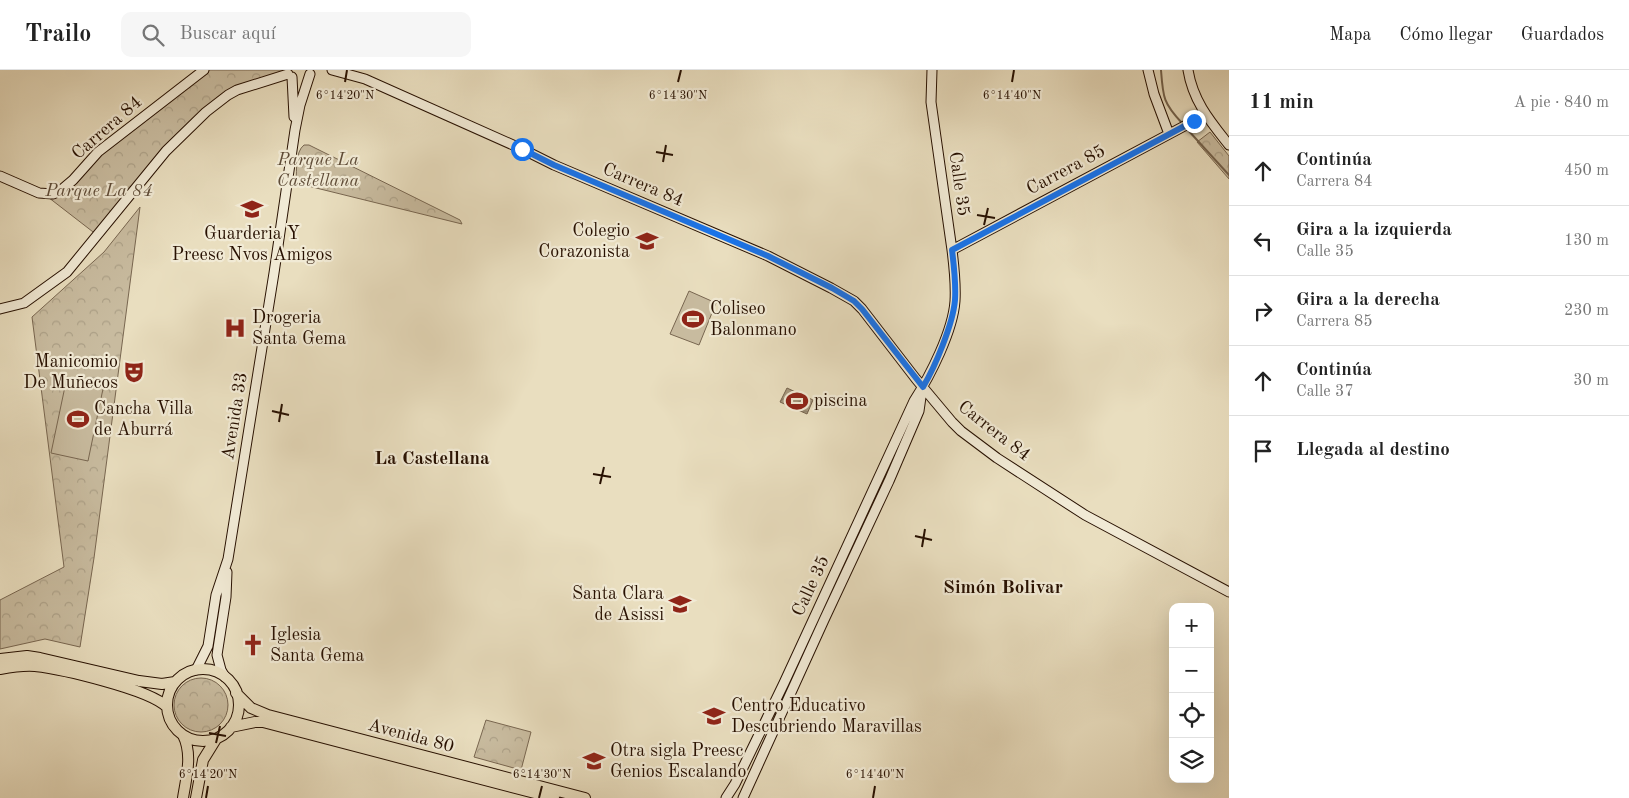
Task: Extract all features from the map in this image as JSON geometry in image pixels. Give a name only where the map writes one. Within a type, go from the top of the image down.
[{"type":"main road","points":[[0,659],[27,656],[139,681],[162,684],[175,682]]},
{"type":"main road","points":[[0,669],[32,666],[60,670],[142,693],[159,700],[167,707]]},
{"type":"main road","points":[[183,736],[199,741],[216,739],[231,727],[238,712],[238,702],[232,684],[225,677],[209,670],[196,670],[184,675],[175,682],[170,690],[167,707],[172,723],[187,743],[188,752],[183,798]]},
{"type":"main road","name":"Avenida 80","points":[[236,693],[251,708],[268,715],[584,798]]},
{"type":"main road","name":"Avenida 80","points":[[231,727],[263,722],[554,798]]},
{"type":"main road","points":[[196,798],[203,760],[216,739]]},
{"type":"street","name":"Carrera 84","points":[[0,176],[39,193],[53,194],[60,191],[73,180],[98,152],[204,70]]},
{"type":"street","name":"Carrera 84","points":[[332,70],[365,78],[554,165],[768,256],[832,288],[854,301],[862,309],[952,422],[997,458],[1085,515],[1229,592]]},
{"type":"street","name":"Calle 35","points":[[726,798],[735,784],[788,675],[914,401],[934,368],[955,302],[952,250],[931,102],[932,70]]},
{"type":"street","points":[[1148,70],[1154,94],[1171,133]]},
{"type":"street","points":[[1188,70],[1193,91],[1205,115],[1229,145]]},
{"type":"street","points":[[0,309],[24,303],[67,272],[166,151],[206,112],[228,95],[250,85],[288,74],[300,79],[311,72]]},
{"type":"street","name":"Avenida 33","points":[[225,677],[217,655],[226,597],[228,559],[295,130],[300,105],[311,72]]},
{"type":"street","name":"Avenida 33","points":[[288,74],[295,130]]},
{"type":"street","name":"Carrera 85","points":[[952,250],[1205,115]]},
{"type":"street","name":"Calle 35","points":[[743,798],[889,481],[919,411],[923,387]]},
{"type":"street","name":"Avenida 33","points":[[196,670],[208,646],[216,595],[228,559]]},
{"type":"green space","name":"Parque La 84","points":[[204,70],[286,70],[288,74],[228,95],[166,151],[97,235],[44,194],[53,194],[98,152]]},
{"type":"green space","points":[[1210,132],[1229,156],[1229,179],[1197,142]]},
{"type":"green space","name":"Parque La Castellana","points":[[304,145],[309,145],[460,220],[462,224],[300,184],[296,180],[297,161],[299,152]]},
{"type":"green space","points":[[140,207],[94,558],[80,647],[45,639],[0,649],[0,600],[64,567],[32,317],[104,252]]},
{"type":"green space","name":"Coliseo Balonmano","points":[[689,291],[716,303],[699,345],[670,334]]},
{"type":"green space","name":"Cancha Villa de Aburrá","points":[[67,377],[104,384],[88,461],[51,453]]},
{"type":"green space","points":[[201,678],[211,680],[220,686],[226,695],[228,705],[226,715],[220,724],[211,730],[201,732],[191,730],[182,724],[176,715],[174,705],[176,695],[182,686],[191,680]]},
{"type":"green space","points":[[486,720],[531,732],[521,770],[474,757]]},
{"type":"water","name":"piscina","points":[[787,388],[813,400],[807,414],[780,402]]},
{"type":"waterway","points":[[1161,70],[1165,99],[1182,123]]},
{"type":"waterway","points":[[1187,129],[1229,175]]},
{"type":"place","name":"Guarderia Y Preesc Nvos Amigos","points":[[252,209]]},
{"type":"place","name":"Colegio Corazonista","points":[[647,241]]},
{"type":"place","name":"Coliseo Balonmano","points":[[693,319]]},
{"type":"place","name":"Drogeria Santa Gema","points":[[235,328]]},
{"type":"place","name":"Manicomio De Muñecos","points":[[134,372]]},
{"type":"place","name":"piscina","points":[[797,401]]},
{"type":"place","name":"Cancha Villa de Aburrá","points":[[78,419]]},
{"type":"place","name":"Santa Clara de Asissi","points":[[680,604]]},
{"type":"place","name":"Iglesia Santa Gema","points":[[253,645]]},
{"type":"place","name":"Centro Educativo Descubriendo Maravillas","points":[[714,716]]},
{"type":"place","name":"Otra sigla Preesc Genios Escalando","points":[[594,761]]},
{"type":"district","name":"La Castellana","points":[[432,459]]},
{"type":"district","name":"Simón Bolivar","points":[[1003,588]]},
{"type":"route","points":[[522,149],[554,165],[768,256],[854,301],[923,387],[934,368],[955,302],[952,250],[1194,121]]}]
